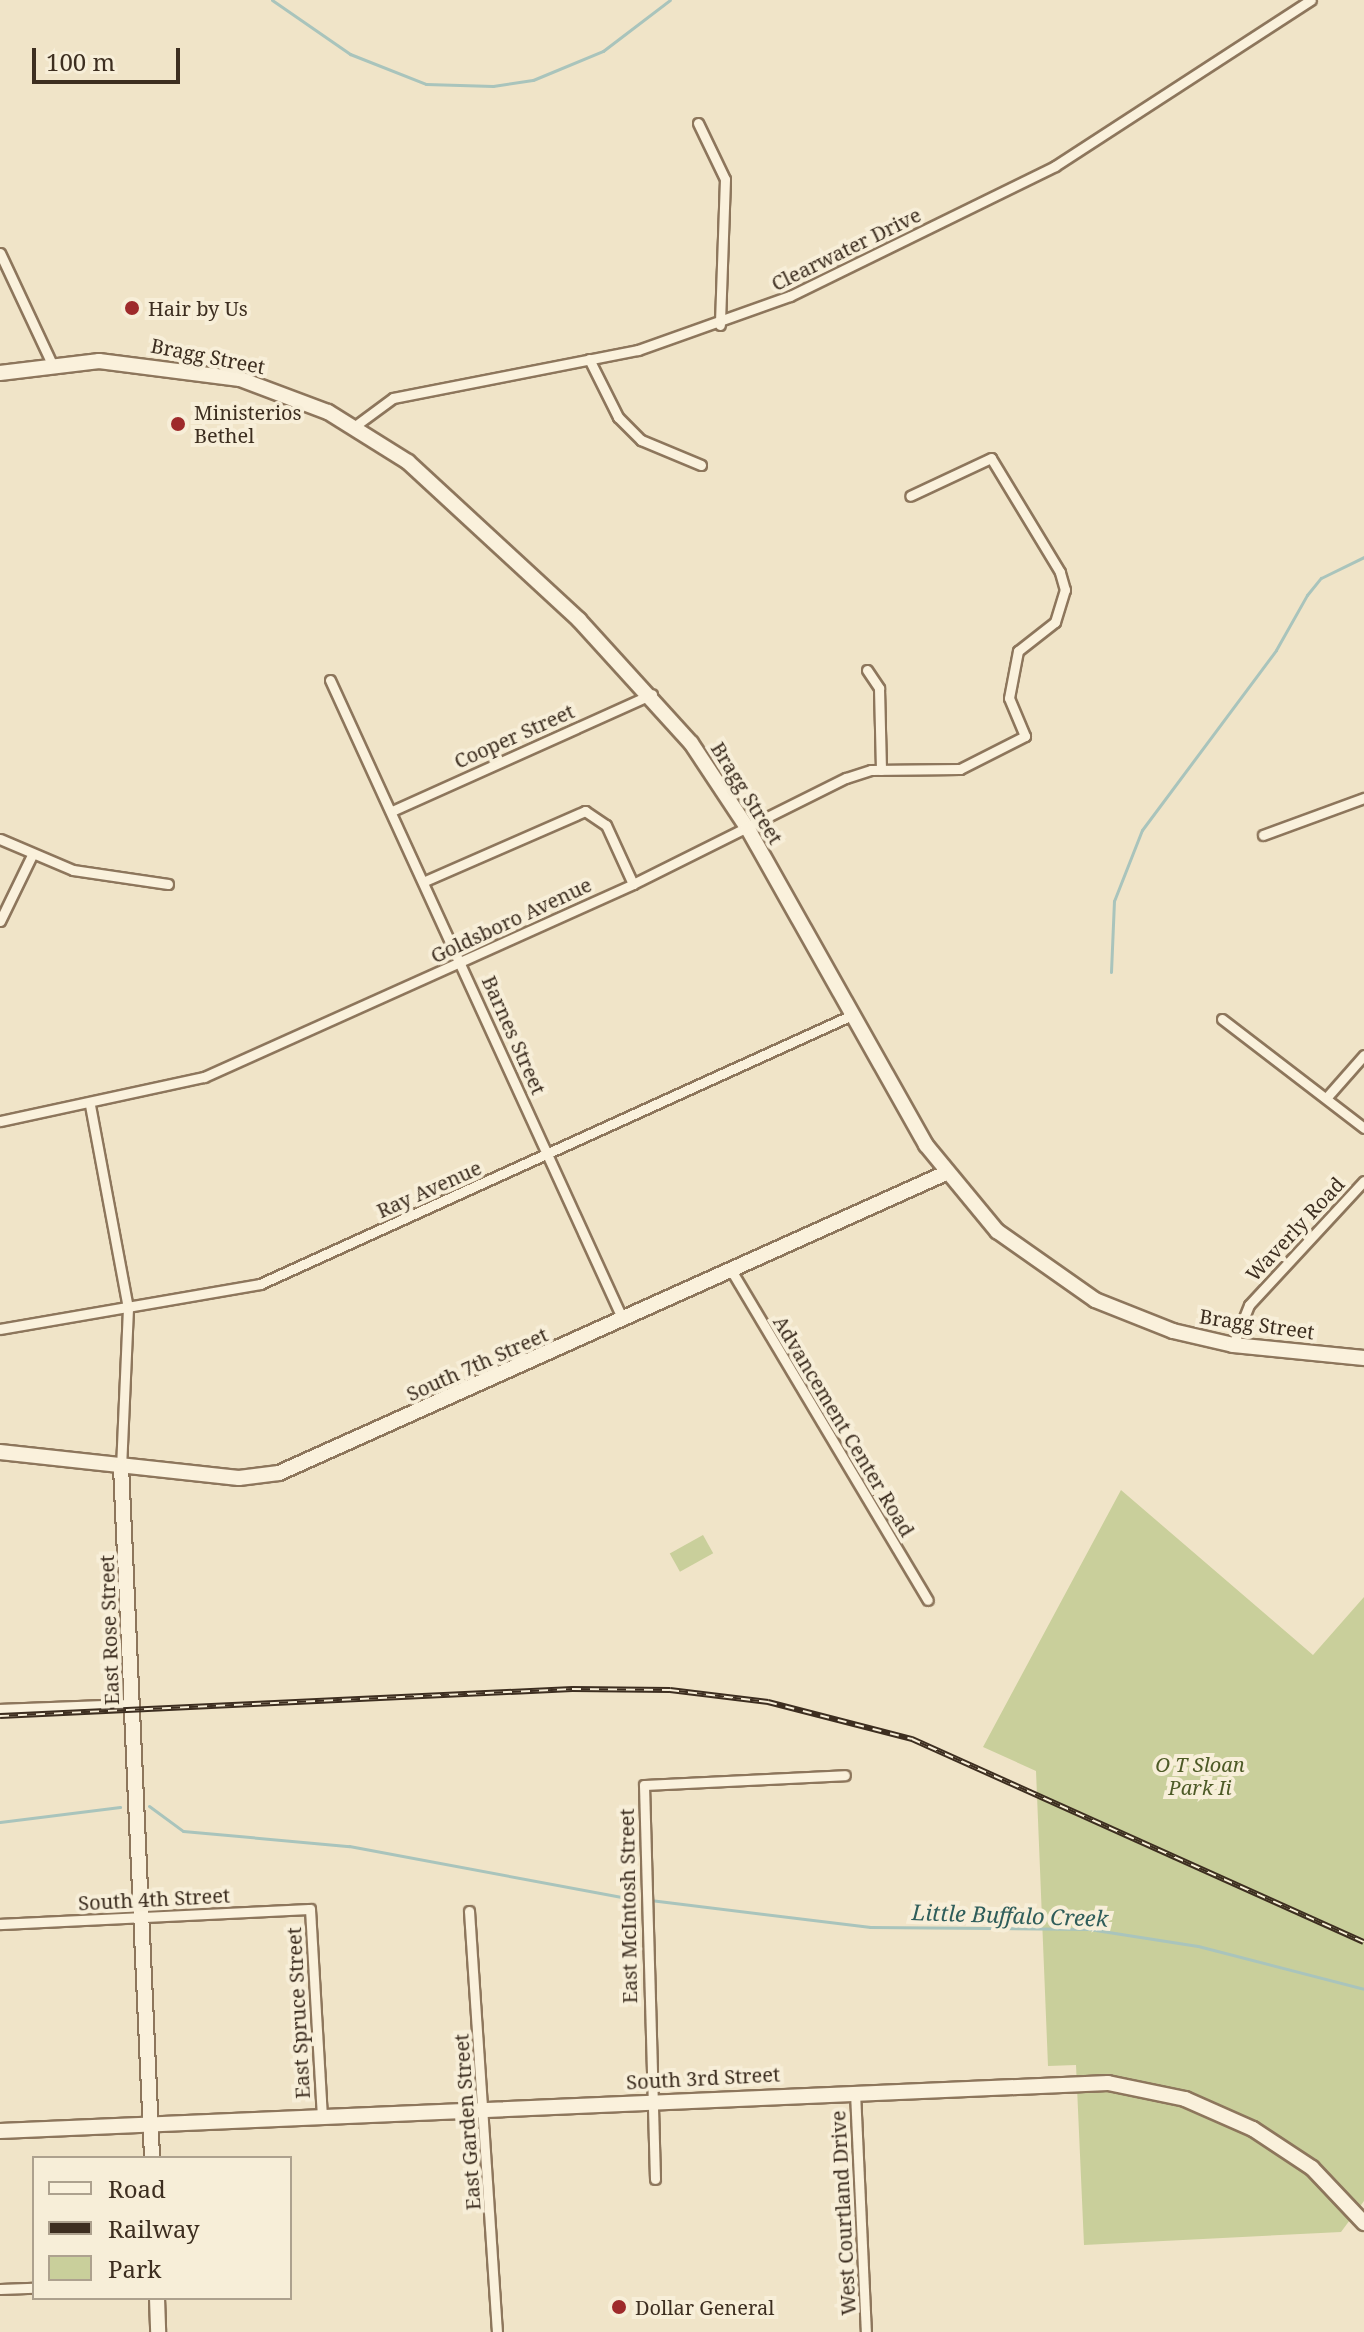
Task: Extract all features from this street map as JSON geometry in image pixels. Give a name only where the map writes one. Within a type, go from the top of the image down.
[{"type":"street","name":"Clearwater Drive","points":[[355,426],[407,394],[589,359],[720,325],[1055,166],[1311,0]]},
{"type":"street","points":[[698,123],[725,179],[720,325]]},
{"type":"street","points":[[0,253],[52,364]]},
{"type":"street","points":[[589,359],[618,417],[641,440],[701,465]]},
{"type":"street","name":"Bragg Street","points":[[0,373],[52,364],[133,363],[205,372],[265,387],[355,426],[432,481],[652,694],[748,829],[852,1015],[946,1173],[997,1231],[1056,1277],[1133,1317],[1233,1345],[1364,1358]]},
{"type":"street","name":"Goldsboro Avenue","points":[[0,1121],[90,1105],[204,1077],[633,884],[846,778],[881,770],[960,769],[1025,736],[1009,698],[1018,651],[1055,622],[1065,590],[1060,572],[991,458],[910,496]]},
{"type":"street","points":[[867,670],[879,688],[881,770]]},
{"type":"street","name":"Barnes Street","points":[[330,680],[425,881],[623,1320]]},
{"type":"street","name":"Cooper Street","points":[[392,811],[652,694]]},
{"type":"street","points":[[1263,835],[1364,798]]},
{"type":"street","points":[[425,881],[585,811],[606,825],[633,884]]},
{"type":"street","points":[[0,839],[32,855],[104,877],[168,884]]},
{"type":"street","points":[[0,921],[32,855]]},
{"type":"street","name":"Ray Avenue","points":[[0,1329],[260,1284],[852,1015]]},
{"type":"street","points":[[1222,1019],[1364,1128]]},
{"type":"street","points":[[1327,1097],[1364,1055]]},
{"type":"street","name":"East Rose Street","points":[[90,1105],[128,1308],[121,1466],[152,2156]]},
{"type":"street","name":"South 7th Street","points":[[0,1452],[239,1478],[279,1473],[946,1173]]},
{"type":"street","name":"Waverly Road","points":[[1233,1345],[1249,1305],[1364,1181]]},
{"type":"street","name":"Advancement Center Road","points":[[731,1270],[928,1600]]},
{"type":"street","points":[[0,1709],[132,1704]]},
{"type":"street","name":"East McIntosh Street","points":[[655,2179],[649,2101],[644,1785],[845,1775]]},
{"type":"street","name":"South 4th Street","points":[[0,1924],[310,1909]]},
{"type":"street","name":"East Spruce Street","points":[[310,1909],[322,2116]]},
{"type":"street","name":"East Garden Street","points":[[469,1911],[497,2332]]},
{"type":"street","name":"South 3rd Street","points":[[0,2131],[1085,2083],[1162,2092],[1280,2146],[1364,2223]]},
{"type":"street","name":"West Courtland Drive","points":[[855,2091],[866,2332]]},
{"type":"street","points":[[0,2289],[32,2288]]},
{"type":"street","points":[[157,2300],[158,2332]]},
{"type":"green space","name":"O T Sloan Park Ii","points":[[1121,1490],[1313,1655],[1364,1597],[1364,2201],[1341,2232],[1084,2245],[1076,2065],[1048,2066],[1036,1771],[983,1747]]},
{"type":"green space","points":[[703,1535],[713,1553],[680,1572],[670,1553]]},
{"type":"waterway","points":[[272,0],[350,54],[426,84],[493,86],[533,80],[603,51],[670,0]]},
{"type":"waterway","points":[[1111,972],[1114,901],[1142,830],[1276,650],[1307,595],[1321,578],[1364,557]]},
{"type":"waterway","name":"Little Buffalo Creek","points":[[149,1806],[183,1831],[349,1846],[628,1898]]},
{"type":"waterway","name":"Little Buffalo Creek","points":[[0,1822],[120,1807]]},
{"type":"waterway","name":"Little Buffalo Creek","points":[[650,1900],[870,1927],[1089,1929],[1198,1946],[1364,1989]]},
{"type":"railway","points":[[0,1716],[572,1689],[670,1690],[768,1702],[912,1739],[1364,1942]]},
{"type":"place","name":"Hair by Us","points":[[132,308]]},
{"type":"place","name":"Ministerios Bethel","points":[[178,424]]},
{"type":"place","name":"Dollar General","points":[[619,2307]]}]
